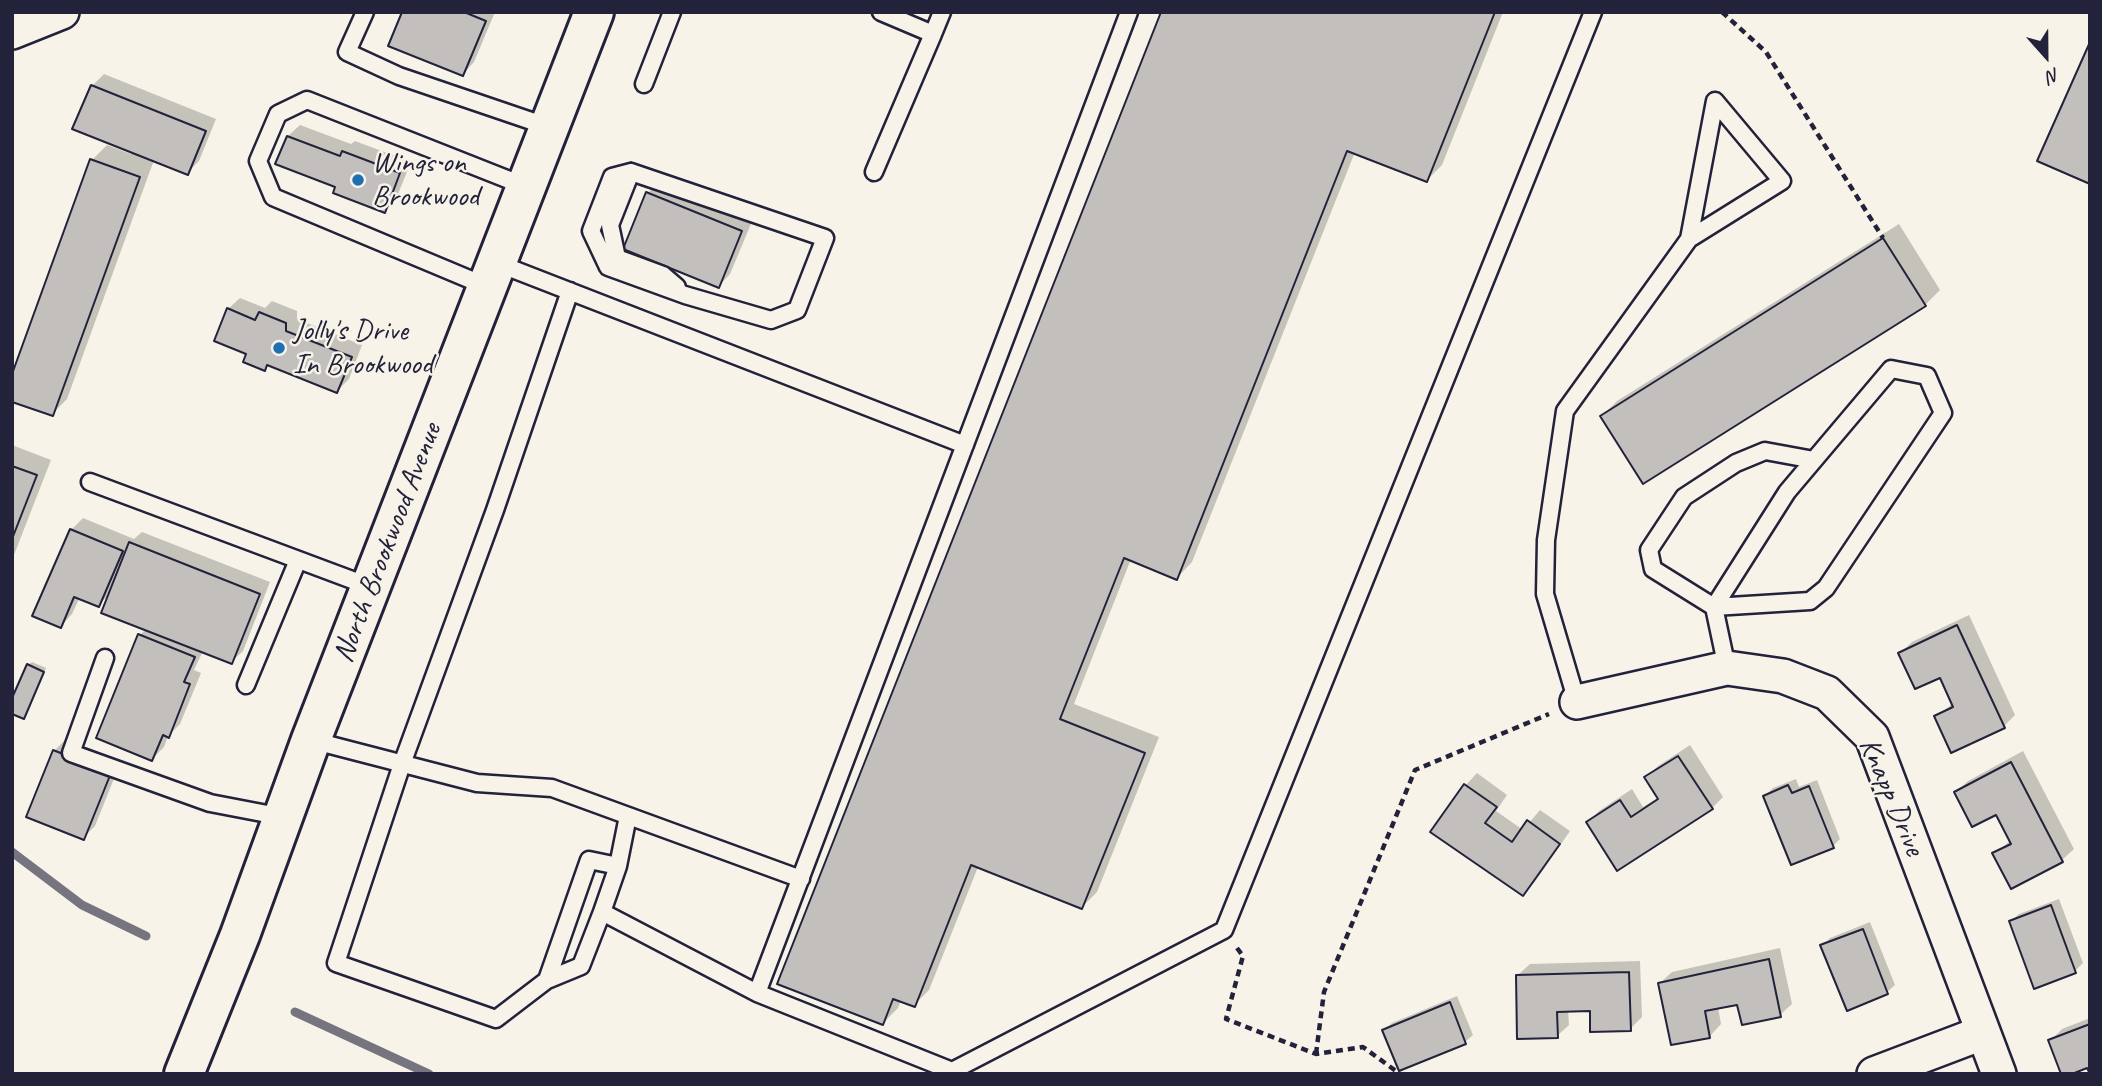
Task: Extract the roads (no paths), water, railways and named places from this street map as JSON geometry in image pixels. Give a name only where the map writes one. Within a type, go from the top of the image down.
[{"type":"street","points":[[12,32],[62,12]]},
{"type":"street","name":"North Brookwood Avenue","points":[[184,1074],[527,187],[591,13]]},
{"type":"street","name":"Knapp Drive","points":[[1577,702],[1727,668],[1783,676],[1827,693],[1872,737],[1999,1074]]},
{"type":"street","points":[[1874,1074],[1982,1033]]},
{"type":"lane","points":[[365,12],[347,52],[399,76],[549,127]]},
{"type":"lane","points":[[644,84],[672,12]]},
{"type":"lane","points":[[881,12],[933,34]]},
{"type":"lane","points":[[874,172],[942,12]]},
{"type":"lane","points":[[757,993],[1129,12]]},
{"type":"lane","points":[[602,912],[757,993],[952,1071],[1224,930],[1593,12]]},
{"type":"lane","points":[[527,187],[307,100],[278,114],[258,161],[273,197],[493,275],[570,292],[965,445]]},
{"type":"lane","points":[[1577,702],[1545,594],[1546,540],[1565,411],[1689,239],[1782,181],[1715,101],[1689,239]]},
{"type":"lane","points":[[631,172],[825,238],[797,310],[771,320],[685,295],[608,267],[591,231],[612,177],[631,172]]},
{"type":"lane","points":[[570,292],[495,510],[402,764],[336,963],[496,1019],[547,980],[581,966],[618,866],[628,816]]},
{"type":"lane","points":[[1727,668],[1714,607],[1787,492],[1891,369],[1927,376],[1943,413],[1826,588],[1810,601],[1714,607],[1653,569],[1649,550],[1684,497],[1737,463],[1765,451],[1814,460]]},
{"type":"lane","points":[[90,482],[371,587]]},
{"type":"lane","points":[[246,685],[298,560]]},
{"type":"lane","points":[[104,658],[71,753],[211,803],[283,817]]},
{"type":"lane","points":[[311,740],[477,783],[552,788],[801,878]]},
{"type":"lane","points":[[547,980],[589,860],[618,866]]},
{"type":"waterway","points":[[12,852],[82,905],[146,936]]},
{"type":"waterway","points":[[295,1012],[429,1074]]},
{"type":"place","name":"Wings on Brookwood","points":[[358,180]]},
{"type":"place","name":"Jolly's Drive In Brookwood","points":[[279,348]]}]
